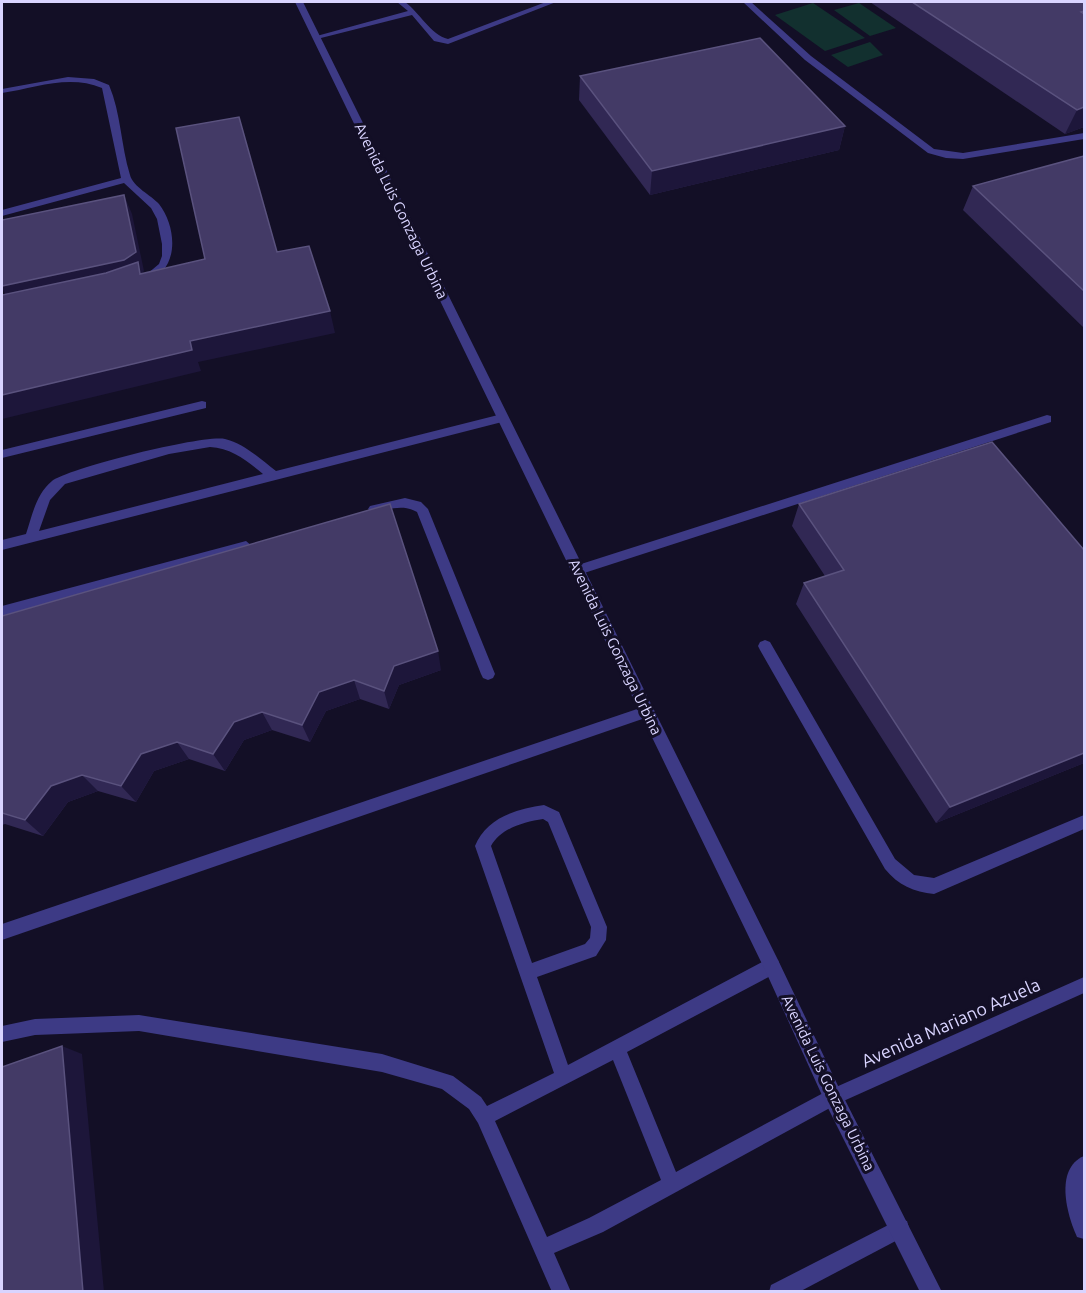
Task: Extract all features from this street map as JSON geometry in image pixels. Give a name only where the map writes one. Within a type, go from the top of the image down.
[{"type":"street","name":"Avenida Luis Gonzaga Urbina","points":[[299,2],[772,966],[833,1097],[932,1292]]},
{"type":"lane","points":[[401,2],[414,12],[436,39],[448,42],[552,2]]},
{"type":"lane","points":[[747,2],[808,58],[931,151],[963,156],[1084,136]]},
{"type":"lane","points":[[317,37],[414,12]]},
{"type":"lane","points":[[2,91],[72,79],[96,81],[106,87],[126,180],[155,206],[162,219],[168,244],[163,266],[152,276],[136,284]]},
{"type":"lane","points":[[2,213],[126,180]]},
{"type":"lane","points":[[2,454],[202,405]]},
{"type":"lane","points":[[2,545],[502,418]]},
{"type":"lane","points":[[578,570],[1047,419]]},
{"type":"lane","points":[[31,537],[45,496],[61,481],[198,442],[212,441],[231,446],[274,476]]},
{"type":"lane","points":[[360,513],[406,502],[416,504],[422,509],[488,674]]},
{"type":"lane","points":[[2,611],[259,542]]},
{"type":"lane","points":[[765,646],[890,864],[900,876],[916,885],[934,886],[1084,822]]},
{"type":"lane","points":[[2,932],[646,712]]},
{"type":"lane","points":[[527,973],[590,950],[596,945],[599,937],[599,927],[554,817],[544,812],[494,829],[484,839],[483,846],[527,973],[564,1077]]},
{"type":"lane","points":[[484,1117],[772,966]]},
{"type":"lane","name":"Avenida Mariano Azuela","points":[[543,1248],[596,1225],[833,1097],[1084,984]]},
{"type":"lane","points":[[2,1034],[34,1027],[139,1023],[371,1061],[447,1082],[475,1103],[484,1117],[562,1292]]},
{"type":"lane","points":[[617,1048],[672,1184]]},
{"type":"lane","points":[[1084,1165],[1076,1179],[1074,1199],[1084,1230]]},
{"type":"lane","points":[[778,1292],[900,1228]]},
{"type":"green space","points":[[813,3],[865,38],[825,51],[775,15]]},
{"type":"green space","points":[[859,3],[896,28],[870,36],[834,10]]},
{"type":"green space","points":[[870,42],[883,55],[848,67],[831,55]]},
{"type":"building","points":[[912,2],[1084,2],[1084,11],[1081,12],[1084,14],[1084,107],[1077,110]]},
{"type":"building","points":[[760,38],[845,126],[652,171],[580,76]]},
{"type":"building","points":[[239,117],[277,252],[309,246],[330,311],[190,341],[192,350],[2,395],[2,295],[106,273],[138,262],[140,274],[205,259],[176,128]]},
{"type":"building","points":[[1084,156],[1084,291],[973,186]]},
{"type":"building","points":[[124,195],[136,252],[124,260],[2,286],[2,220]]},
{"type":"building","points":[[992,442],[1084,550],[1084,753],[950,807],[804,583],[844,570],[799,504]]},
{"type":"building","points":[[390,504],[438,651],[394,666],[384,691],[354,680],[319,692],[302,725],[262,712],[234,722],[213,754],[177,742],[141,754],[121,786],[82,775],[51,786],[25,820],[2,813],[2,616]]},
{"type":"building","points":[[62,1046],[83,1292],[2,1292],[2,1067]]}]
